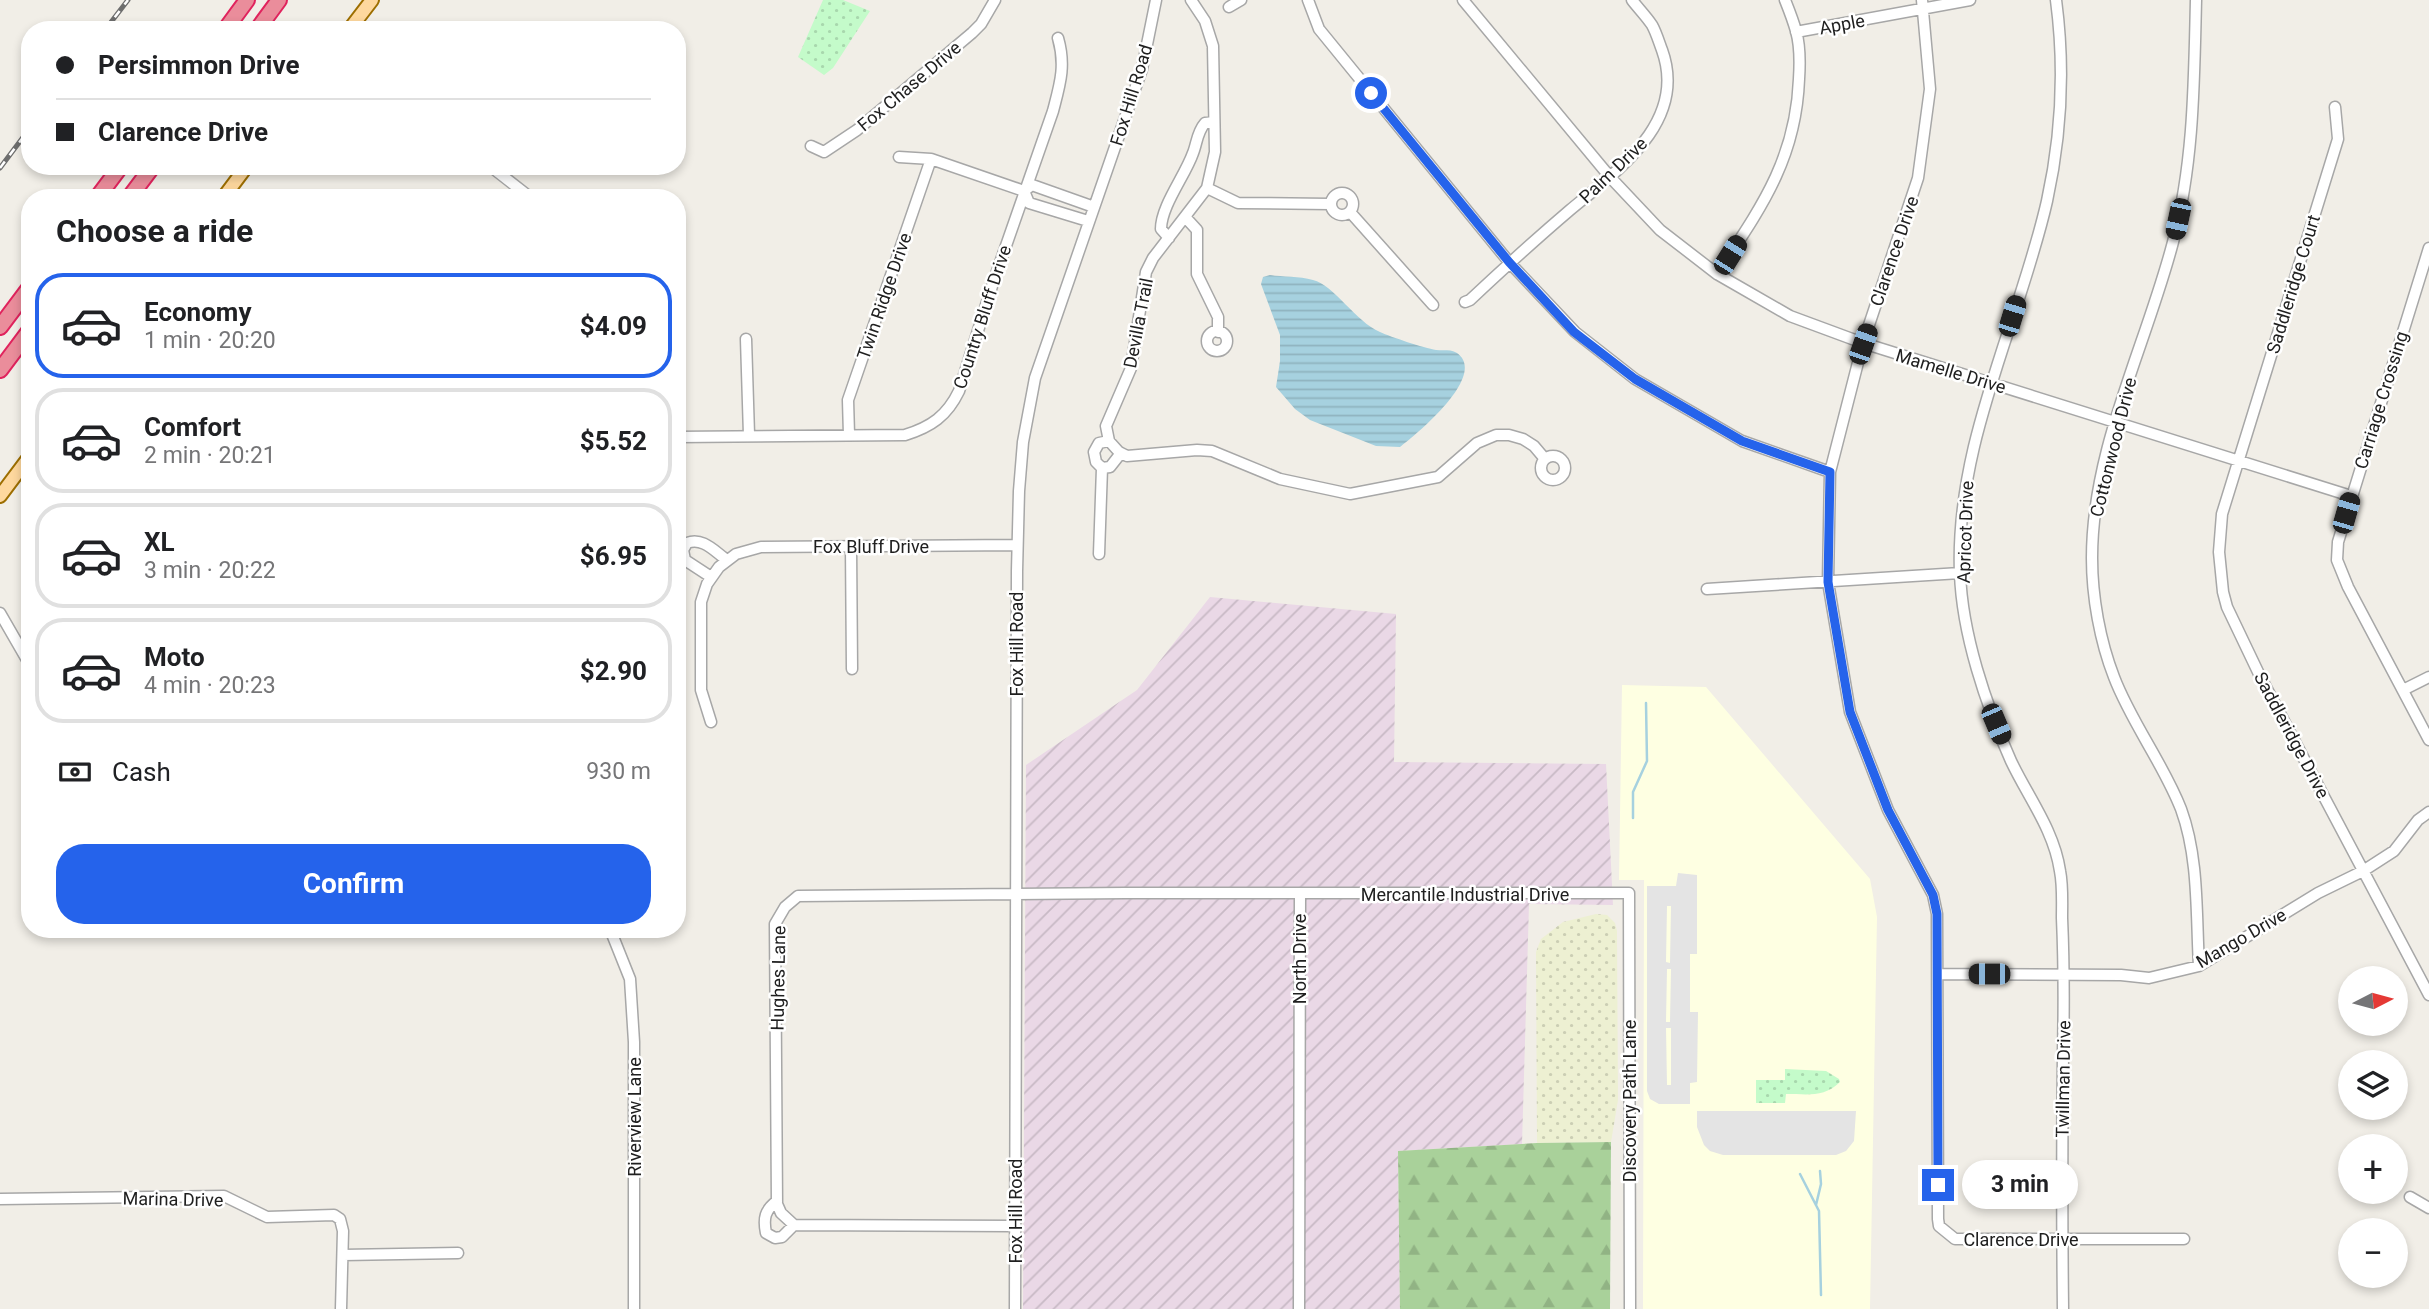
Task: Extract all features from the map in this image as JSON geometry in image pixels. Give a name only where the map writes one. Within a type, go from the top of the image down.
[{"type":"highway","points":[[232,21],[247,0]]},
{"type":"highway","points":[[264,21],[279,0]]},
{"type":"highway","points":[[0,327],[21,299]]},
{"type":"highway","points":[[0,370],[21,342]]},
{"type":"main road","points":[[356,21],[372,0]]},
{"type":"main road","points":[[0,496],[21,468]]},
{"type":"street","name":"Fox Chase Drive","points":[[811,146],[824,152],[857,130],[972,33],[981,24],[995,0]]},
{"type":"street","name":"Fox Hill Road","points":[[1015,1309],[1017,545],[1023,442],[1035,377],[1142,69],[1156,0]]},
{"type":"street","name":"Devilla Trail","points":[[1109,441],[1106,426],[1130,368],[1146,272],[1153,258],[1207,188],[1214,152],[1210,34],[1191,0]]},
{"type":"street","points":[[1229,7],[1241,0]]},
{"type":"street","points":[[1308,0],[1319,29],[1509,262],[1574,332],[1635,379],[1742,441],[1830,472]]},
{"type":"street","name":"Mamelle Drive","points":[[1463,0],[1610,177],[1660,230],[1717,274],[1790,316],[1863,344],[2351,495]]},
{"type":"street","name":"Palm Drive","points":[[1465,302],[1645,144],[1664,108],[1668,87],[1664,56],[1653,26],[1632,0]]},
{"type":"street","points":[[1717,274],[1767,198],[1784,161],[1796,119],[1800,69],[1796,32],[1785,0]]},
{"type":"street","name":"Apple","points":[[1796,32],[1924,4],[1970,0]]},
{"type":"street","name":"Apricot Drive","points":[[2056,0],[2061,38],[2063,92],[2057,148],[2047,201],[1991,383],[1965,481],[1960,573],[1969,640],[1988,705],[2012,763],[2043,818],[2053,844],[2060,871],[2064,974]]},
{"type":"street","name":"Cottonwood Drive","points":[[2196,0],[2193,113],[2183,195],[2173,242],[2116,422],[2094,509],[2092,560],[2097,614],[2114,678],[2168,779],[2182,811],[2192,856],[2199,966]]},
{"type":"street","name":"Clarence Drive","points":[[1924,4],[1930,89],[1918,178],[1863,344],[1830,472],[1828,582],[1850,712],[1888,810],[1933,895],[1937,914],[1940,1226],[1955,1239],[2184,1240]]},
{"type":"street","name":"Country Bluff Drive","points":[[686,437],[905,435],[923,429],[942,417],[959,391],[1060,83],[1064,57],[1058,38]]},
{"type":"street","name":"Saddleridge Court","points":[[2238,460],[2338,139],[2334,107]]},
{"type":"street","points":[[1169,238],[1161,229],[1163,219],[1187,169],[1199,130],[1205,123],[1214,122]]},
{"type":"street","points":[[899,157],[932,159],[1024,191],[1029,203],[1088,221]]},
{"type":"street","name":"Twin Ridge Drive","points":[[849,435],[848,400],[932,159]]},
{"type":"street","points":[[502,175],[519,189]]},
{"type":"street","points":[[1024,191],[1032,185],[1094,207]]},
{"type":"street","points":[[1207,188],[1238,203],[1330,204]]},
{"type":"street","points":[[1336,194],[1346,194],[1353,202],[1350,212],[1343,216],[1336,214],[1330,204],[1336,194]]},
{"type":"street","points":[[1350,212],[1433,305]]},
{"type":"street","points":[[1186,218],[1197,230],[1197,274],[1218,317],[1218,332]]},
{"type":"street","name":"Carriage Crossing","points":[[2429,248],[2338,542],[2339,566],[2429,740]]},
{"type":"street","points":[[746,339],[749,435]]},
{"type":"street","points":[[1099,554],[1102,468],[1096,462],[1094,452],[1099,443],[1109,441],[1127,456],[1212,451],[1280,479],[1350,494],[1438,477],[1477,443],[1496,435],[1523,439],[1534,446],[1545,459]]},
{"type":"street","points":[[1102,468],[1110,467],[1121,453]]},
{"type":"street","name":"Saddleridge Drive","points":[[2238,460],[2222,514],[2219,552],[2227,607],[2429,995]]},
{"type":"street","points":[[686,545],[694,540],[705,543],[727,560]]},
{"type":"street","name":"Fox Bluff Drive","points":[[711,722],[701,690],[701,602],[711,577],[736,554],[761,547],[1017,545]]},
{"type":"street","points":[[852,547],[852,669]]},
{"type":"street","points":[[686,561],[711,577]]},
{"type":"street","points":[[1707,589],[1960,573]]},
{"type":"street","points":[[0,613],[21,649]]},
{"type":"street","points":[[2403,690],[2429,677]]},
{"type":"street","name":"Mango Drive","points":[[1938,974],[2064,974],[2150,978],[2199,966],[2318,893],[2363,871],[2394,851],[2418,820],[2429,812]]},
{"type":"street","name":"Mercantile Industrial Drive","points":[[1300,894],[1629,893]]},
{"type":"street","name":"Discovery Path Lane","points":[[1629,893],[1630,1309]]},
{"type":"street","name":"North Drive","points":[[1015,895],[1300,894],[1299,1309]]},
{"type":"street","name":"Hughes Lane","points":[[1014,1226],[794,1225],[782,1237],[775,1238],[766,1233],[763,1218],[769,1207],[777,1201],[775,924],[785,907],[798,896],[1015,895]]},
{"type":"street","name":"Riverview Lane","points":[[614,938],[631,979],[634,1042],[634,1309]]},
{"type":"street","name":"Twillman Drive","points":[[2063,1309],[2064,974]]},
{"type":"street","name":"Marina Drive","points":[[0,1199],[223,1196],[267,1217],[334,1215],[341,1219],[343,1255]]},
{"type":"street","points":[[2410,1197],[2429,1208]]},
{"type":"street","points":[[777,1201],[781,1213],[794,1225]]},
{"type":"street","points":[[341,1309],[343,1255],[458,1253]]},
{"type":"shaded area","points":[[1210,597],[1396,614],[1394,762],[1606,764],[1613,905],[1529,904],[1522,1144],[1398,1151],[1400,1309],[1023,1309],[1026,765],[1137,690]]},
{"type":"shaded area","points":[[1622,685],[1706,687],[1870,879],[1877,917],[1870,1309],[1643,1309],[1644,880],[1619,880]]},
{"type":"shaded area","points":[[1678,873],[1697,875],[1697,954],[1690,954],[1690,1012],[1698,1012],[1697,1082],[1690,1083],[1690,1104],[1659,1104],[1650,1099],[1647,1091],[1647,886],[1676,886]],"holes":[[[1667,906],[1671,906],[1670,963],[1666,962]],[[1667,969],[1671,969],[1670,1022],[1666,1022]],[[1666,1028],[1671,1028],[1671,1085],[1667,1085]]]},
{"type":"shaded area","points":[[1596,914],[1607,915],[1615,923],[1617,931],[1618,1100],[1611,1142],[1537,1143],[1536,952],[1541,939],[1563,922]]},
{"type":"shaded area","points":[[1697,1111],[1856,1111],[1854,1141],[1846,1151],[1836,1155],[1723,1155],[1710,1151],[1704,1145],[1697,1127]]},
{"type":"green space","points":[[823,0],[843,0],[870,11],[833,68],[824,75],[798,57]]},
{"type":"green space","points":[[1785,1069],[1826,1071],[1840,1082],[1821,1093],[1786,1094],[1785,1103],[1756,1103],[1756,1080],[1785,1080]]},
{"type":"green space","points":[[1611,1142],[1610,1309],[1400,1309],[1398,1151],[1537,1143]]},
{"type":"water","points":[[1270,275],[1321,283],[1362,320],[1380,332],[1424,347],[1457,353],[1464,363],[1464,375],[1457,389],[1434,417],[1400,447],[1376,446],[1310,420],[1295,409],[1276,387],[1280,335],[1261,284],[1263,277]]},
{"type":"waterway","points":[[1633,818],[1633,792],[1647,761],[1646,703]]},
{"type":"waterway","points":[[1816,1205],[1821,1184],[1820,1171]]},
{"type":"waterway","points":[[1800,1174],[1819,1211],[1821,1295]]},
{"type":"railway","points":[[112,21],[128,0]]},
{"type":"railway","points":[[0,168],[21,140]]},
{"type":"route","points":[[1371,93],[1509,262],[1574,332],[1635,379],[1742,441],[1830,472],[1828,582],[1850,712],[1888,810],[1933,895],[1937,914],[1938,1185]]}]
